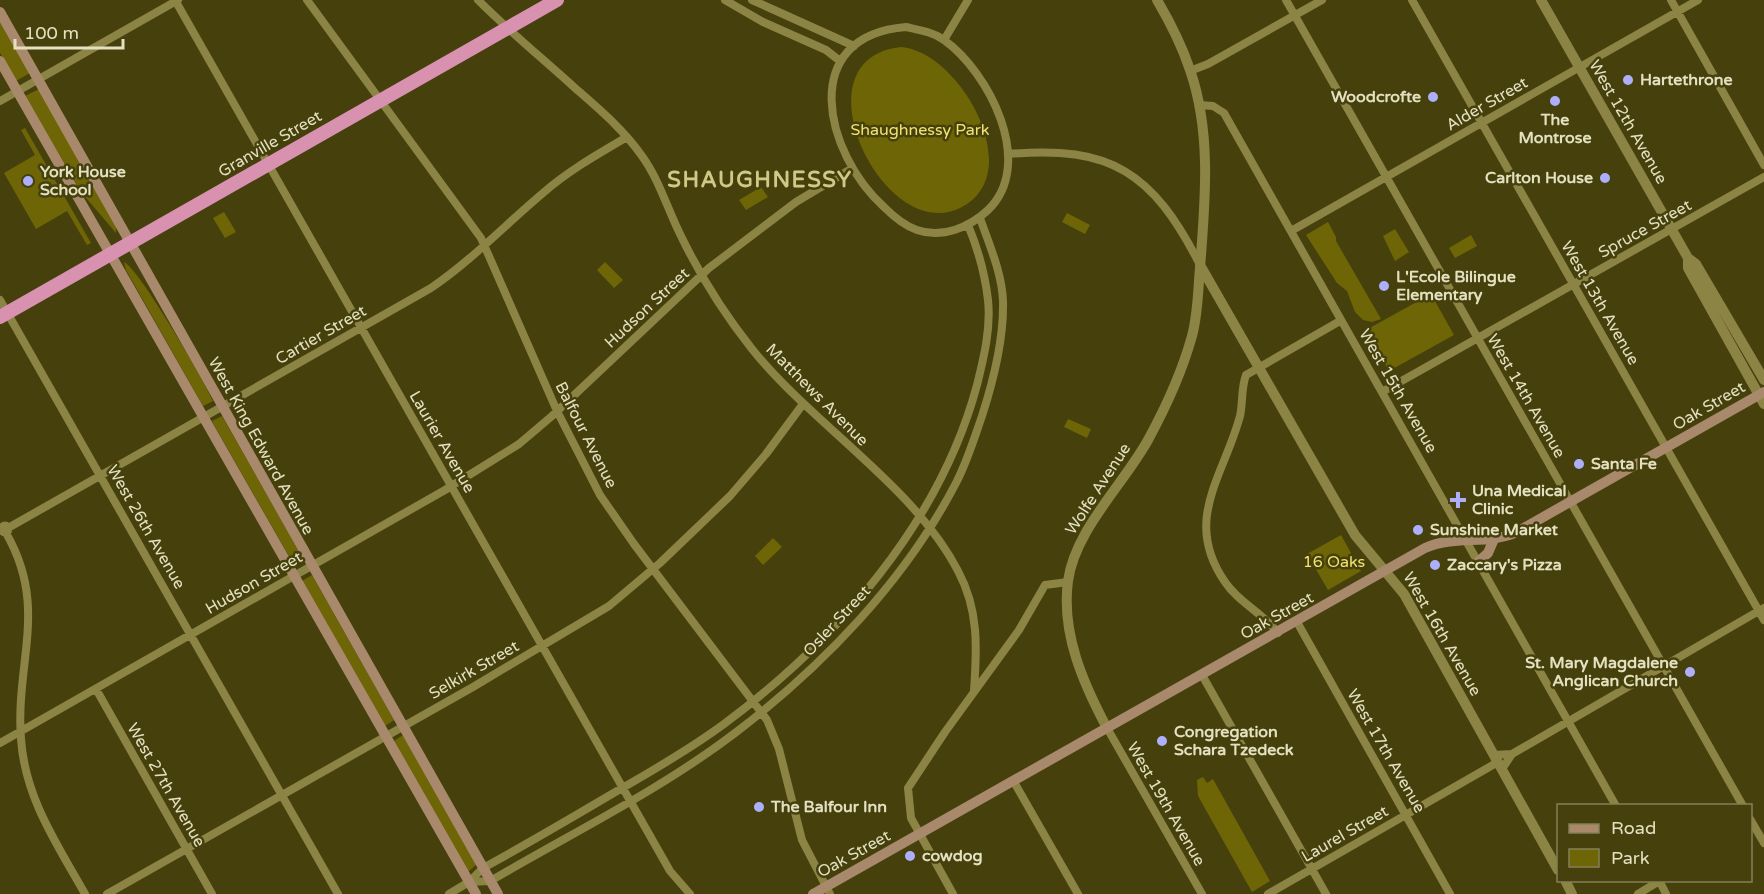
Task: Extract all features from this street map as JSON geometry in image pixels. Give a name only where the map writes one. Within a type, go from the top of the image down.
[{"type":"highway","name":"Granville Street","points":[[4,315],[556,0]]},
{"type":"main road","name":"West King Edward Avenue","points":[[0,12],[498,894]]},
{"type":"main road","name":"West King Edward Avenue","points":[[0,61],[476,894]]},
{"type":"main road","name":"Oak Street","points":[[813,894],[828,890],[1107,728],[1434,544],[1494,539],[1515,533],[1762,397]]},
{"type":"main road","points":[[1478,562],[1488,553],[1494,539]]},
{"type":"street","points":[[0,101],[176,0]]},
{"type":"street","name":"Laurier Avenue","points":[[176,0],[622,788],[670,871],[690,894]]},
{"type":"street","name":"Balfour Avenue","points":[[307,0],[485,247],[557,411],[600,495],[762,712],[779,749],[790,801],[802,840],[828,890]]},
{"type":"street","name":"Matthews Avenue","points":[[478,0],[627,137],[657,181],[681,237],[702,274],[752,349],[802,404],[929,529],[958,570],[970,596],[977,630],[974,691]]},
{"type":"street","points":[[725,0],[763,22],[826,51],[840,61]]},
{"type":"street","points":[[752,0],[854,46]]},
{"type":"street","points":[[944,40],[968,0]]},
{"type":"street","points":[[1157,0],[1190,71],[1199,105]]},
{"type":"street","name":"West 14th Avenue","points":[[1286,0],[1742,804]]},
{"type":"street","points":[[1190,71],[1205,66],[1322,0]]},
{"type":"street","name":"West 13th Avenue","points":[[1412,0],[1666,448],[1761,609],[1764,620]]},
{"type":"street","name":"West 12th Avenue","points":[[1541,0],[1688,258],[1696,264],[1764,380]]},
{"type":"street","points":[[1671,0],[1764,165]]},
{"type":"street","name":"Alder Street","points":[[1291,231],[1698,0]]},
{"type":"street","points":[[906,27],[926,31],[944,40],[965,59],[983,82],[999,114],[1009,154],[1000,191],[992,206],[980,218],[968,225],[932,233],[916,230],[892,215],[874,198],[851,169],[834,127],[831,98],[834,75],[840,61],[854,46],[871,35],[888,29],[906,27]]},
{"type":"street","name":"West 15th Avenue","points":[[1199,105],[1213,106],[1224,113],[1615,804]]},
{"type":"street","name":"Wolfe Avenue","points":[[1107,728],[1087,688],[1074,650],[1067,609],[1068,582],[1082,539],[1142,450],[1176,380],[1195,320],[1205,179],[1199,105]]},
{"type":"street","name":"Cartier Street","points":[[3,529],[431,288],[485,247],[543,192],[585,162],[627,137]]},
{"type":"street","points":[[1009,154],[1059,152],[1084,155],[1110,162],[1127,171],[1159,199],[1186,236],[1200,264]]},
{"type":"street","name":"Hudson Street","points":[[0,743],[451,487],[519,444],[702,274],[782,212],[851,169]]},
{"type":"street","name":"Spruce Street","points":[[1382,392],[1764,177]]},
{"type":"street","name":"Osler Street","points":[[469,882],[490,880],[698,759],[762,712],[840,640],[885,589],[929,529],[967,458],[993,378],[1001,336],[1003,299],[995,261],[980,218]]},
{"type":"street","name":"Osler Street","points":[[449,894],[469,882],[483,868],[691,748],[753,700],[831,629],[874,581],[919,517],[954,452],[972,402],[988,334],[988,300],[982,266],[968,225]]},
{"type":"street","name":"West 12th Avenue","points":[[1688,258],[1689,268],[1762,397]]},
{"type":"street","name":"West 16th Avenue","points":[[1200,264],[1355,536],[1387,571],[1404,594],[1557,868]]},
{"type":"street","name":"West 26th Avenue","points":[[0,300],[4,315],[101,475],[338,894]]},
{"type":"street","points":[[1278,633],[1270,623],[1234,594],[1224,582],[1209,548],[1206,516],[1209,498],[1240,415],[1245,378],[1259,367],[1340,321]]},
{"type":"street","name":"Selkirk Street","points":[[107,894],[542,647],[609,606],[653,569],[730,495],[766,454],[802,404]]},
{"type":"street","points":[[3,529],[23,568],[30,612],[21,731],[26,772],[38,811],[85,894]]},
{"type":"street","points":[[953,894],[908,811],[908,788],[1019,630],[1045,585],[1068,582]]},
{"type":"street","name":"Laurel Street","points":[[1268,894],[1761,609]]},
{"type":"street","name":"West 17th Avenue","points":[[1297,622],[1450,894]]},
{"type":"street","points":[[1202,675],[1326,894]]},
{"type":"street","name":"West 27th Avenue","points":[[96,689],[212,894]]},
{"type":"street","name":"West 19th Avenue","points":[[1107,728],[1202,894]]},
{"type":"street","name":"Laurel Street","points":[[1498,762],[1512,754]]},
{"type":"street","points":[[1014,782],[1078,894]]},
{"type":"street","points":[[1763,821],[1752,824],[1764,843]]},
{"type":"street","points":[[1638,894],[1658,882]]},
{"type":"green space","points":[[0,21],[30,73],[16,81],[0,53]]},
{"type":"green space","name":"Shaughnessy Park","points":[[901,47],[924,54],[945,70],[964,91],[979,117],[987,144],[988,170],[980,192],[960,208],[931,212],[903,200],[879,177],[861,146],[852,113],[854,82],[869,59]]},
{"type":"green space","points":[[39,89],[116,227],[116,233],[81,192],[25,96]]},
{"type":"green space","points":[[25,128],[91,243],[87,245],[67,211],[36,229],[4,173],[35,155],[21,130]]},
{"type":"green space","points":[[761,187],[768,197],[746,210],[739,200]]},
{"type":"green space","points":[[224,212],[236,232],[225,238],[213,218]]},
{"type":"green space","points":[[1067,213],[1090,225],[1085,234],[1062,222]]},
{"type":"green space","points":[[1328,222],[1336,241],[1381,319],[1372,322],[1363,320],[1355,312],[1347,291],[1337,283],[1306,235]]},
{"type":"green space","points":[[1395,229],[1409,252],[1395,261],[1383,236]]},
{"type":"green space","points":[[1471,235],[1477,246],[1455,258],[1449,248]]},
{"type":"green space","points":[[124,262],[132,269],[157,304],[213,401],[203,406],[126,270]]},
{"type":"green space","points":[[605,262],[623,280],[614,288],[597,270]]},
{"type":"green space","points":[[1431,294],[1454,335],[1389,371],[1366,330]]},
{"type":"green space","points":[[222,416],[303,558],[294,565],[212,421]]},
{"type":"green space","points":[[1068,419],[1091,429],[1087,438],[1064,427]]},
{"type":"green space","name":"16 Oaks","points":[[1341,535],[1361,571],[1328,590],[1307,554]]},
{"type":"green space","points":[[773,538],[782,547],[763,565],[755,556]]},
{"type":"green space","points":[[312,575],[394,720],[385,726],[302,581]]},
{"type":"green space","points":[[403,735],[477,864],[468,872],[394,741]]},
{"type":"green space","points":[[1203,777],[1207,783],[1213,779],[1270,881],[1252,892],[1198,796],[1197,780]]},
{"type":"place","name":"Hartethrone","points":[[1628,80]]},
{"type":"place","name":"Woodcrofte","points":[[1433,97]]},
{"type":"place","name":"The Montrose","points":[[1555,101]]},
{"type":"place","name":"Carlton House","points":[[1605,178]]},
{"type":"place","name":"York House School","points":[[28,181]]},
{"type":"place","name":"L'Ecole Bilingue Elementary","points":[[1384,286]]},
{"type":"place","name":"Santa Fe","points":[[1579,464]]},
{"type":"place","name":"Una Medical Clinic","points":[[1458,500]]},
{"type":"place","name":"Sunshine Market","points":[[1418,530]]},
{"type":"place","name":"Zaccary's Pizza","points":[[1435,565]]},
{"type":"place","name":"St. Mary Magdalene Anglican Church","points":[[1690,672]]},
{"type":"place","name":"Congregation Schara Tzedeck","points":[[1162,741]]},
{"type":"place","name":"The Balfour Inn","points":[[759,807]]},
{"type":"place","name":"cowdog","points":[[910,856]]},
{"type":"district","name":"SHAUGHNESSY","points":[[760,180]]}]
